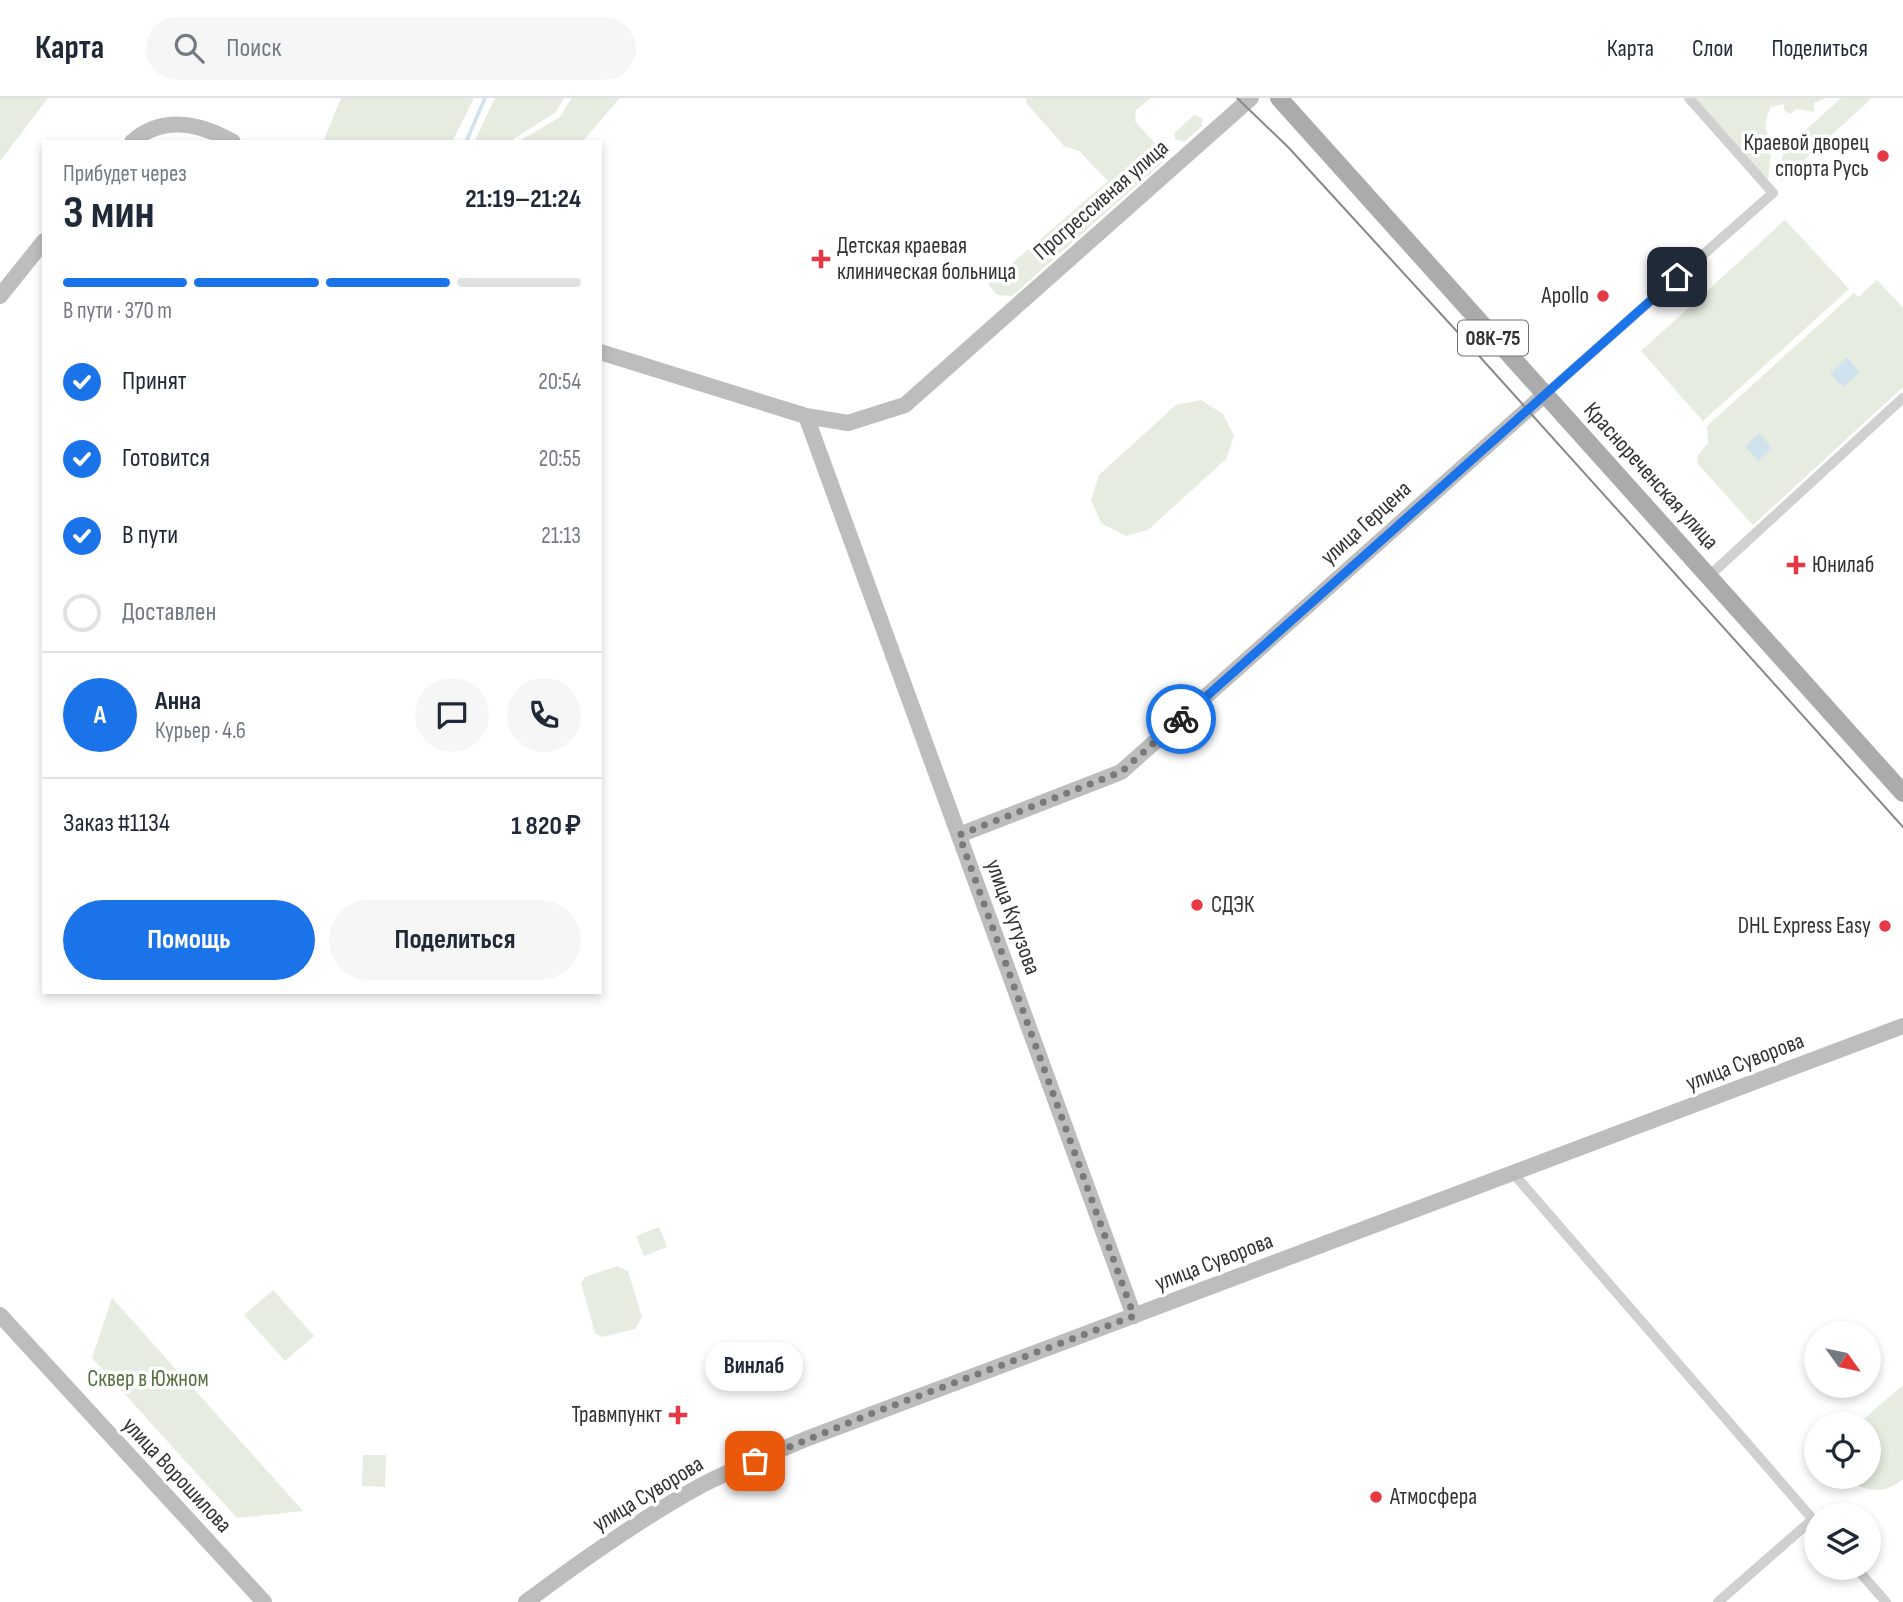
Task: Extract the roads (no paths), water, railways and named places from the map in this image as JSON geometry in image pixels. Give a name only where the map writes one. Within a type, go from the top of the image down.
[{"type":"main road","name":"Краснореченская улица","points":[[1279,98],[1903,793]]},
{"type":"street","name":"Прогрессивная улица","points":[[602,353],[806,416],[848,423],[905,405],[1251,98]]},
{"type":"street","name":"улица Герцена","points":[[959,835],[1121,772],[1773,193],[1689,98]]},
{"type":"street","points":[[135,140],[152,128],[174,123],[217,133],[229,140]]},
{"type":"street","points":[[0,296],[42,244]]},
{"type":"street","points":[[1709,576],[1903,398]]},
{"type":"street","name":"улица Кутузова","points":[[806,416],[1134,1316]]},
{"type":"street","name":"улица Суворова","points":[[526,1602],[594,1553],[704,1484],[806,1439],[1903,1026]]},
{"type":"street","points":[[1513,1173],[1804,1508]]},
{"type":"street","name":"улица Ворошилова","points":[[0,1315],[264,1602]]},
{"type":"street","points":[[1718,1602],[1804,1530]]},
{"type":"street","points":[[1867,1580],[1886,1602]]},
{"type":"water","points":[[1847,357],[1860,372],[1843,387],[1830,373]]},
{"type":"water","points":[[1759,433],[1772,448],[1758,461],[1745,446]]},
{"type":"waterway","points":[[467,140],[485,98]]},
{"type":"tram line","points":[[1237,98],[1289,148],[1462,337],[1903,827]]},
{"type":"place","name":"Краевой дворец спорта Русь","points":[[1883,156]]},
{"type":"place","name":"Детская краевая клиническая больница","points":[[821,259]]},
{"type":"place","name":"Apollo","points":[[1603,296]]},
{"type":"place","name":"Юнилаб","points":[[1796,565]]},
{"type":"place","name":"СДЭК","points":[[1197,905]]},
{"type":"place","name":"DHL Express Easy","points":[[1885,926]]},
{"type":"place","name":"Травмпункт","points":[[678,1415]]},
{"type":"place","name":"Винлаб","points":[[755,1461]]},
{"type":"place","name":"Атмосфера","points":[[1376,1497]]},
{"type":"park label","name":"Сквер в Южном","points":[[148,1379]]}]
